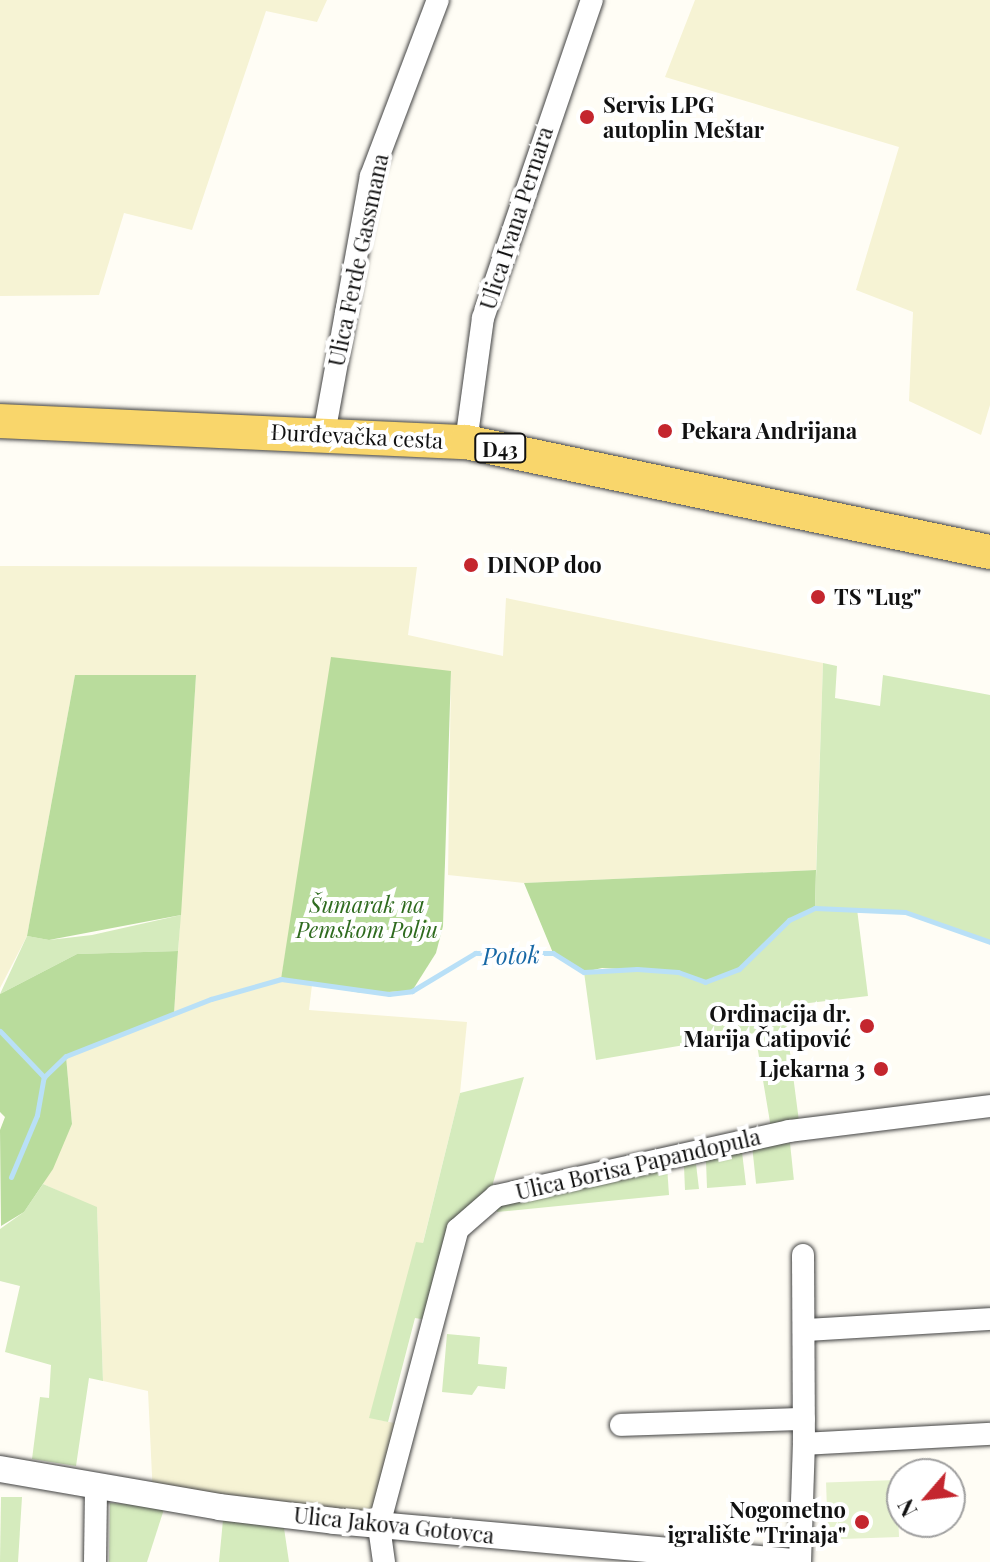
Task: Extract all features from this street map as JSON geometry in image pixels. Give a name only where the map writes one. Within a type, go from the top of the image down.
[{"type":"main road","name":"Đurđevačka cesta","points":[[0,421],[466,442],[990,552]]},
{"type":"street","name":"Ulica Ferde Gassmana","points":[[324,434],[371,176],[438,0]]},
{"type":"street","name":"Ulica Ivana Pernara","points":[[466,442],[483,318],[592,0]]},
{"type":"street","name":"Ulica Borisa Papandopula","points":[[379,1525],[458,1229],[496,1196],[789,1131],[990,1106]]},
{"type":"street","points":[[800,1562],[805,1359],[803,1255]]},
{"type":"street","points":[[805,1330],[990,1319]]},
{"type":"street","points":[[621,1425],[804,1419]]},
{"type":"street","points":[[804,1444],[990,1434]]},
{"type":"street","name":"Ulica Jakova Gotovca","points":[[0,1469],[96,1487],[379,1525],[791,1562]]},
{"type":"street","points":[[95,1562],[96,1487]]},
{"type":"street","points":[[379,1525],[384,1562]]},
{"type":"shaded area","points":[[0,0],[327,0],[317,22],[266,11],[192,230],[124,213],[99,295],[0,296]]},
{"type":"shaded area","points":[[695,0],[990,0],[990,405],[981,435],[909,401],[913,312],[856,290],[899,147],[665,77]]},
{"type":"shaded area","points":[[0,566],[417,567],[408,635],[503,656],[506,598],[823,663],[816,870],[524,883],[448,875],[451,672],[300,868],[281,979],[312,985],[309,1010],[467,1022],[460,1093],[379,1420],[405,1425],[379,1525],[153,1497],[148,1391],[103,1381],[97,1208],[43,1184],[72,1124],[66,1056],[174,1014],[196,675],[75,675],[27,936],[0,988]]},
{"type":"green space","name":"Šumarak na Pemskom Polju","points":[[331,657],[451,671],[443,926],[436,953],[412,991],[362,993],[281,979]]},
{"type":"green space","points":[[823,663],[837,666],[835,698],[880,706],[883,675],[990,695],[990,942],[905,912],[857,909],[868,996],[784,1006],[800,1129],[772,1134],[755,1033],[596,1060],[584,972],[739,969],[789,920],[815,908]]},
{"type":"green space","points":[[75,675],[196,675],[181,915],[49,940],[27,936]]},
{"type":"green space","points":[[816,870],[815,908],[789,920],[739,969],[705,982],[678,972],[602,968],[584,972],[574,967],[553,953],[524,883]]},
{"type":"green space","points":[[181,915],[178,951],[77,954],[0,994],[27,936],[49,940],[92,935]]},
{"type":"green space","points":[[178,951],[174,1014],[66,1056],[72,1124],[53,1169],[24,1212],[1,1226],[0,1130],[5,1117],[0,1112],[0,994],[77,954]]},
{"type":"green space","points":[[524,1077],[493,1183],[496,1196],[458,1229],[433,1321],[415,1318],[388,1422],[369,1418],[416,1242],[423,1243],[460,1093]]},
{"type":"green space","points":[[790,1143],[794,1180],[756,1184],[752,1147]]},
{"type":"green space","points":[[742,1152],[746,1185],[707,1188],[706,1161]]},
{"type":"green space","points":[[696,1164],[699,1189],[685,1190],[684,1166]]},
{"type":"green space","points":[[667,1166],[669,1195],[497,1212],[497,1202]]},
{"type":"green space","points":[[43,1184],[97,1207],[103,1381],[89,1378],[76,1466],[32,1459],[40,1397],[49,1398],[51,1365],[5,1352],[20,1286],[0,1281],[0,1229],[24,1212]]},
{"type":"green space","points":[[447,1334],[480,1337],[478,1364],[507,1367],[505,1389],[478,1386],[472,1395],[442,1392]]},
{"type":"green space","name":"Nogometno igralište \"Trinaja\"","points":[[886,1480],[886,1537],[828,1539],[826,1482]]},
{"type":"green space","points":[[1,1497],[22,1497],[18,1562],[0,1562]]},
{"type":"green space","points":[[110,1503],[165,1506],[147,1562],[109,1562]]},
{"type":"green space","points":[[223,1520],[284,1528],[289,1562],[219,1562]]},
{"type":"waterway","name":"Potok","points":[[0,1031],[44,1077],[66,1056],[211,999],[281,979],[389,994],[412,991],[475,953],[553,953],[584,972],[637,969],[678,972],[705,982],[739,969],[789,920],[815,908],[905,912],[990,942]]},
{"type":"waterway","points":[[11,1177],[37,1115],[44,1077]]},
{"type":"place","name":"Servis LPG autoplin Meštar","points":[[587,117]]},
{"type":"place","name":"Pekara Andrijana","points":[[665,431]]},
{"type":"place","name":"DINOP doo","points":[[471,565]]},
{"type":"place","name":"TS \"Lug\"","points":[[818,597]]},
{"type":"place","name":"Ordinacija dr. Marija Čatipović","points":[[867,1026]]},
{"type":"place","name":"Ljekarna 3","points":[[881,1069]]},
{"type":"place","name":"Nogometno igralište \"Trinaja\"","points":[[862,1522]]}]
